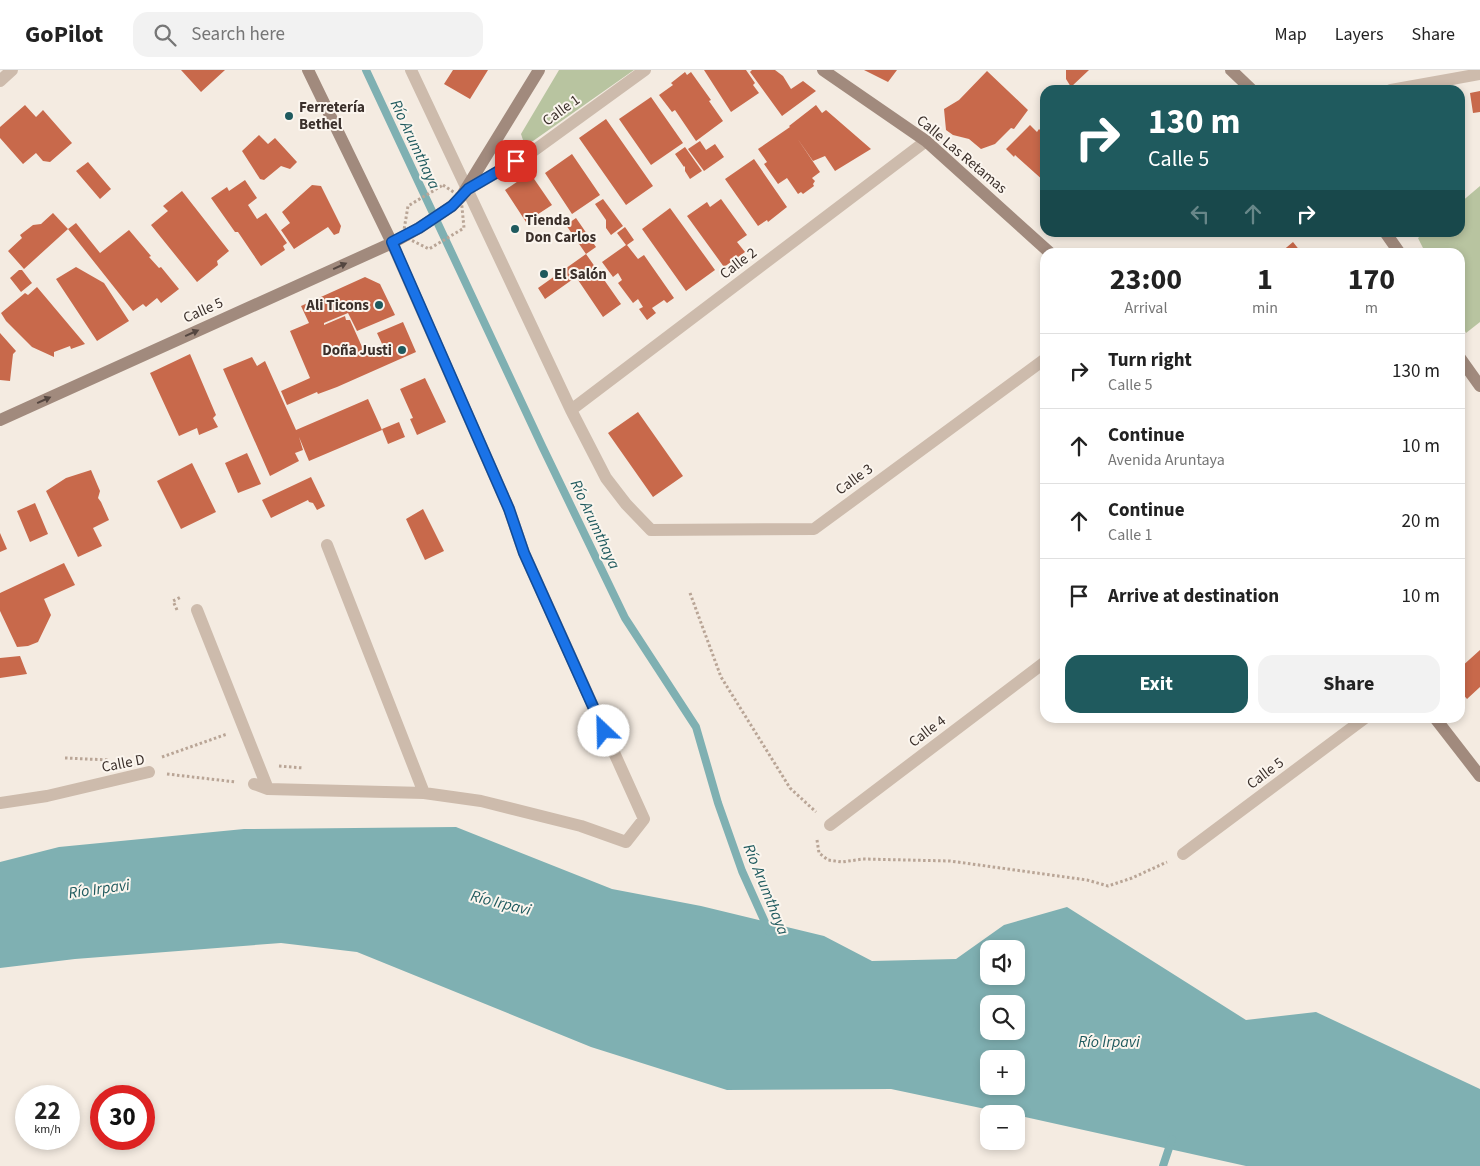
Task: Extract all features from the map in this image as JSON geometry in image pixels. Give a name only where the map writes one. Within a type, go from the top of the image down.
[{"type":"main road","points":[[308,70],[392,242]]},
{"type":"main road","name":"Calle 5","points":[[0,420],[419,228],[452,206],[468,189],[539,70]]},
{"type":"main road","name":"Calle Las Retamas","points":[[823,70],[926,141],[1045,248]]},
{"type":"main road","points":[[1231,70],[1247,85]]},
{"type":"main road","points":[[1388,237],[1395,248]]},
{"type":"main road","points":[[1465,365],[1480,386]]},
{"type":"main road","points":[[1438,723],[1480,776]]},
{"type":"street","points":[[0,81],[12,70]]},
{"type":"street","points":[[411,70],[571,410]]},
{"type":"street","name":"Calle 1","points":[[468,189],[532,152],[645,70]]},
{"type":"street","points":[[1419,85],[1480,74]]},
{"type":"street","name":"Calle 2","points":[[571,410],[926,141]]},
{"type":"street","points":[[254,784],[268,789],[424,793],[481,801],[581,826],[626,842],[644,819],[524,553],[509,509],[392,242]]},
{"type":"street","name":"Calle 3","points":[[571,410],[606,478],[626,504],[651,530],[814,529],[1040,363]]},
{"type":"street","points":[[327,545],[424,793]]},
{"type":"street","points":[[197,610],[268,789]]},
{"type":"street","name":"Calle 4","points":[[830,825],[1040,666]]},
{"type":"street","name":"Calle 5","points":[[1184,854],[1358,723]]},
{"type":"street","name":"Calle D","points":[[0,802],[47,796],[149,772]]},
{"type":"path","points":[[408,206],[443,185]]},
{"type":"path","points":[[429,249],[464,228]]},
{"type":"path","points":[[690,593],[721,677],[790,788],[830,825],[817,838],[819,852],[828,860],[842,862],[863,859],[950,861],[1087,880],[1108,886],[1132,878],[1184,854]]},
{"type":"path","name":"Calle D","points":[[149,772],[254,784]]},
{"type":"green space","points":[[559,70],[634,70],[533,141],[527,143],[523,140],[521,134]]},
{"type":"green space","points":[[1480,186],[1480,322],[1466,333],[1465,248],[1423,248],[1418,238],[1465,237],[1465,199]]},
{"type":"water","name":"Río Irpavi","points":[[456,827],[612,889],[701,906],[824,936],[872,961],[956,959],[980,942],[980,985],[1025,985],[1025,940],[983,940],[1004,925],[1067,907],[1246,1020],[1316,1012],[1480,1089],[1480,1166],[1246,1166],[1025,1117],[1025,1105],[980,1105],[980,1108],[891,1089],[727,1090],[591,1047],[357,952],[281,943],[75,959],[0,968],[0,862],[59,847],[244,829]]},
{"type":"building","points":[[181,70],[225,70],[201,92]]},
{"type":"building","points":[[453,70],[488,70],[470,99],[444,84]]},
{"type":"building","points":[[704,70],[746,70],[759,93],[731,112]]},
{"type":"building","points":[[752,70],[775,70],[783,76],[791,89],[803,81],[816,91],[782,116],[750,72]]},
{"type":"building","points":[[864,70],[897,70],[888,82]]},
{"type":"building","points":[[1066,70],[1089,70],[1073,85],[1070,85],[1066,79]]},
{"type":"building","points":[[987,71],[1028,110],[1014,129],[1011,128],[995,144],[981,149],[969,139],[953,135],[946,130],[944,109],[959,100]]},
{"type":"building","points":[[685,72],[687,75],[691,72],[723,121],[696,141],[675,110],[672,112],[659,95],[673,85],[671,83]]},
{"type":"building","points":[[1480,91],[1480,112],[1473,113],[1470,93]]},
{"type":"building","points":[[651,97],[683,143],[651,165],[619,119]]},
{"type":"building","points":[[25,105],[36,117],[43,110],[72,143],[50,162],[43,161],[36,153],[23,164],[0,138],[0,127]]},
{"type":"building","points":[[816,105],[822,113],[826,110],[871,149],[835,171],[825,156],[813,161],[797,138],[820,172],[812,178],[815,181],[814,186],[803,194],[801,192],[798,194],[787,178],[778,184],[764,164],[767,162],[758,149],[790,127]]},
{"type":"building","points":[[606,119],[653,186],[626,205],[579,138]]},
{"type":"building","points":[[1030,125],[1037,132],[1039,129],[1040,178],[1015,155],[1014,157],[1006,149]]},
{"type":"building","points":[[259,135],[268,144],[275,138],[297,162],[290,169],[281,166],[264,180],[260,179],[242,151]]},
{"type":"building","points":[[700,141],[706,150],[715,144],[724,157],[704,171],[688,149]]},
{"type":"building","points":[[685,147],[702,171],[690,179],[685,171],[685,166],[675,154]]},
{"type":"building","points":[[572,154],[600,195],[572,214],[545,173]]},
{"type":"building","points":[[754,159],[787,207],[768,222],[767,220],[758,226],[725,179]]},
{"type":"building","points":[[88,162],[111,189],[100,199],[76,171]]},
{"type":"building","points":[[530,173],[552,205],[526,222],[505,190]]},
{"type":"building","points":[[245,180],[257,198],[248,205],[257,219],[266,213],[287,243],[283,246],[285,250],[261,266],[238,232],[235,232],[211,198],[227,187],[229,191]]},
{"type":"building","points":[[312,185],[321,186],[341,226],[339,233],[334,235],[328,227],[294,249],[281,230],[290,223],[282,212]]},
{"type":"building","points":[[182,191],[229,251],[217,261],[218,265],[197,282],[151,225],[168,211],[163,206]]},
{"type":"building","points":[[603,199],[623,226],[611,235],[606,228],[606,220],[595,204]]},
{"type":"building","points":[[721,199],[747,235],[737,242],[745,252],[724,267],[687,216],[707,202],[710,207]]},
{"type":"building","points":[[670,208],[715,270],[686,291],[642,229]]},
{"type":"building","points":[[53,213],[68,229],[24,269],[8,251],[22,238],[20,235],[33,225],[41,224]]},
{"type":"building","points":[[576,218],[596,247],[586,254],[566,225]]},
{"type":"building","points":[[76,223],[100,253],[129,230],[151,256],[149,257],[159,268],[161,267],[179,289],[161,303],[157,298],[146,307],[143,304],[133,311],[68,229]]},
{"type":"building","points":[[625,227],[634,240],[627,245],[638,259],[644,255],[674,298],[667,303],[664,300],[652,308],[656,313],[647,320],[639,309],[643,307],[638,299],[633,303],[618,283],[622,280],[618,273],[613,277],[602,262],[626,245],[617,233]]},
{"type":"building","points":[[1293,242],[1298,248],[1286,248]]},
{"type":"building","points":[[586,254],[621,304],[603,317],[576,277],[545,299],[538,288]]},
{"type":"building","points":[[76,267],[104,283],[129,321],[97,341],[56,279]]},
{"type":"building","points":[[19,270],[22,270],[32,283],[21,292],[10,278]]},
{"type":"building","points":[[365,277],[380,284],[395,315],[357,331],[348,313],[324,323],[324,325],[345,316],[346,320],[350,320],[363,349],[371,345],[373,350],[383,346],[377,333],[403,322],[416,352],[337,387],[318,394],[317,392],[287,405],[281,391],[310,378],[290,331],[309,323],[301,306]]},
{"type":"building","points":[[37,287],[85,344],[71,349],[70,346],[54,352],[54,357],[32,347],[6,321],[1,313],[25,293],[28,295]]},
{"type":"building","points":[[0,333],[16,351],[13,354],[10,381],[0,380]]},
{"type":"building","points":[[190,354],[216,415],[213,418],[218,427],[199,435],[197,428],[179,436],[150,373]]},
{"type":"building","points":[[252,357],[257,366],[265,361],[296,430],[368,399],[382,430],[309,461],[299,437],[303,450],[295,453],[299,461],[270,476],[223,369]]},
{"type":"building","points":[[425,378],[446,422],[417,435],[410,419],[413,418],[400,389]]},
{"type":"building","points":[[638,412],[683,476],[653,497],[608,433]]},
{"type":"building","points":[[399,422],[405,437],[388,444],[382,429]]},
{"type":"building","points":[[247,453],[261,484],[238,493],[225,463]]},
{"type":"building","points":[[192,463],[216,512],[181,529],[157,481]]},
{"type":"building","points":[[91,470],[100,491],[98,498],[109,520],[93,528],[102,546],[78,557],[46,491],[66,478]]},
{"type":"building","points":[[311,477],[325,506],[317,510],[313,503],[308,500],[271,518],[262,500]]},
{"type":"building","points":[[35,503],[48,534],[30,542],[17,511]]},
{"type":"building","points":[[423,509],[444,551],[425,560],[406,519]]},
{"type":"building","points":[[0,533],[7,549],[0,552]]},
{"type":"building","points":[[64,563],[75,585],[44,599],[51,615],[38,642],[28,646],[17,647],[0,611],[0,593]]},
{"type":"building","points":[[1480,650],[1480,687],[1467,699],[1465,697],[1465,664]]},
{"type":"building","points":[[20,656],[27,674],[0,678],[0,658]]},
{"type":"waterway","name":"Río Arumthaya","points":[[366,70],[542,446],[625,618],[696,727],[718,803],[742,871],[769,931]]},
{"type":"waterway","points":[[1163,1166],[1172,1139]]},
{"type":"place","name":"Ferretería Bethel","points":[[289,116]]},
{"type":"place","name":"Tienda Don Carlos","points":[[515,229]]},
{"type":"place","name":"El Salón","points":[[544,274]]},
{"type":"place","name":"Ali Ticons","points":[[379,305]]},
{"type":"place","name":"Doña Justi","points":[[402,350]]},
{"type":"route","points":[[516,161],[468,189],[452,206],[419,228],[392,242],[509,509],[524,553],[604,731]]}]
